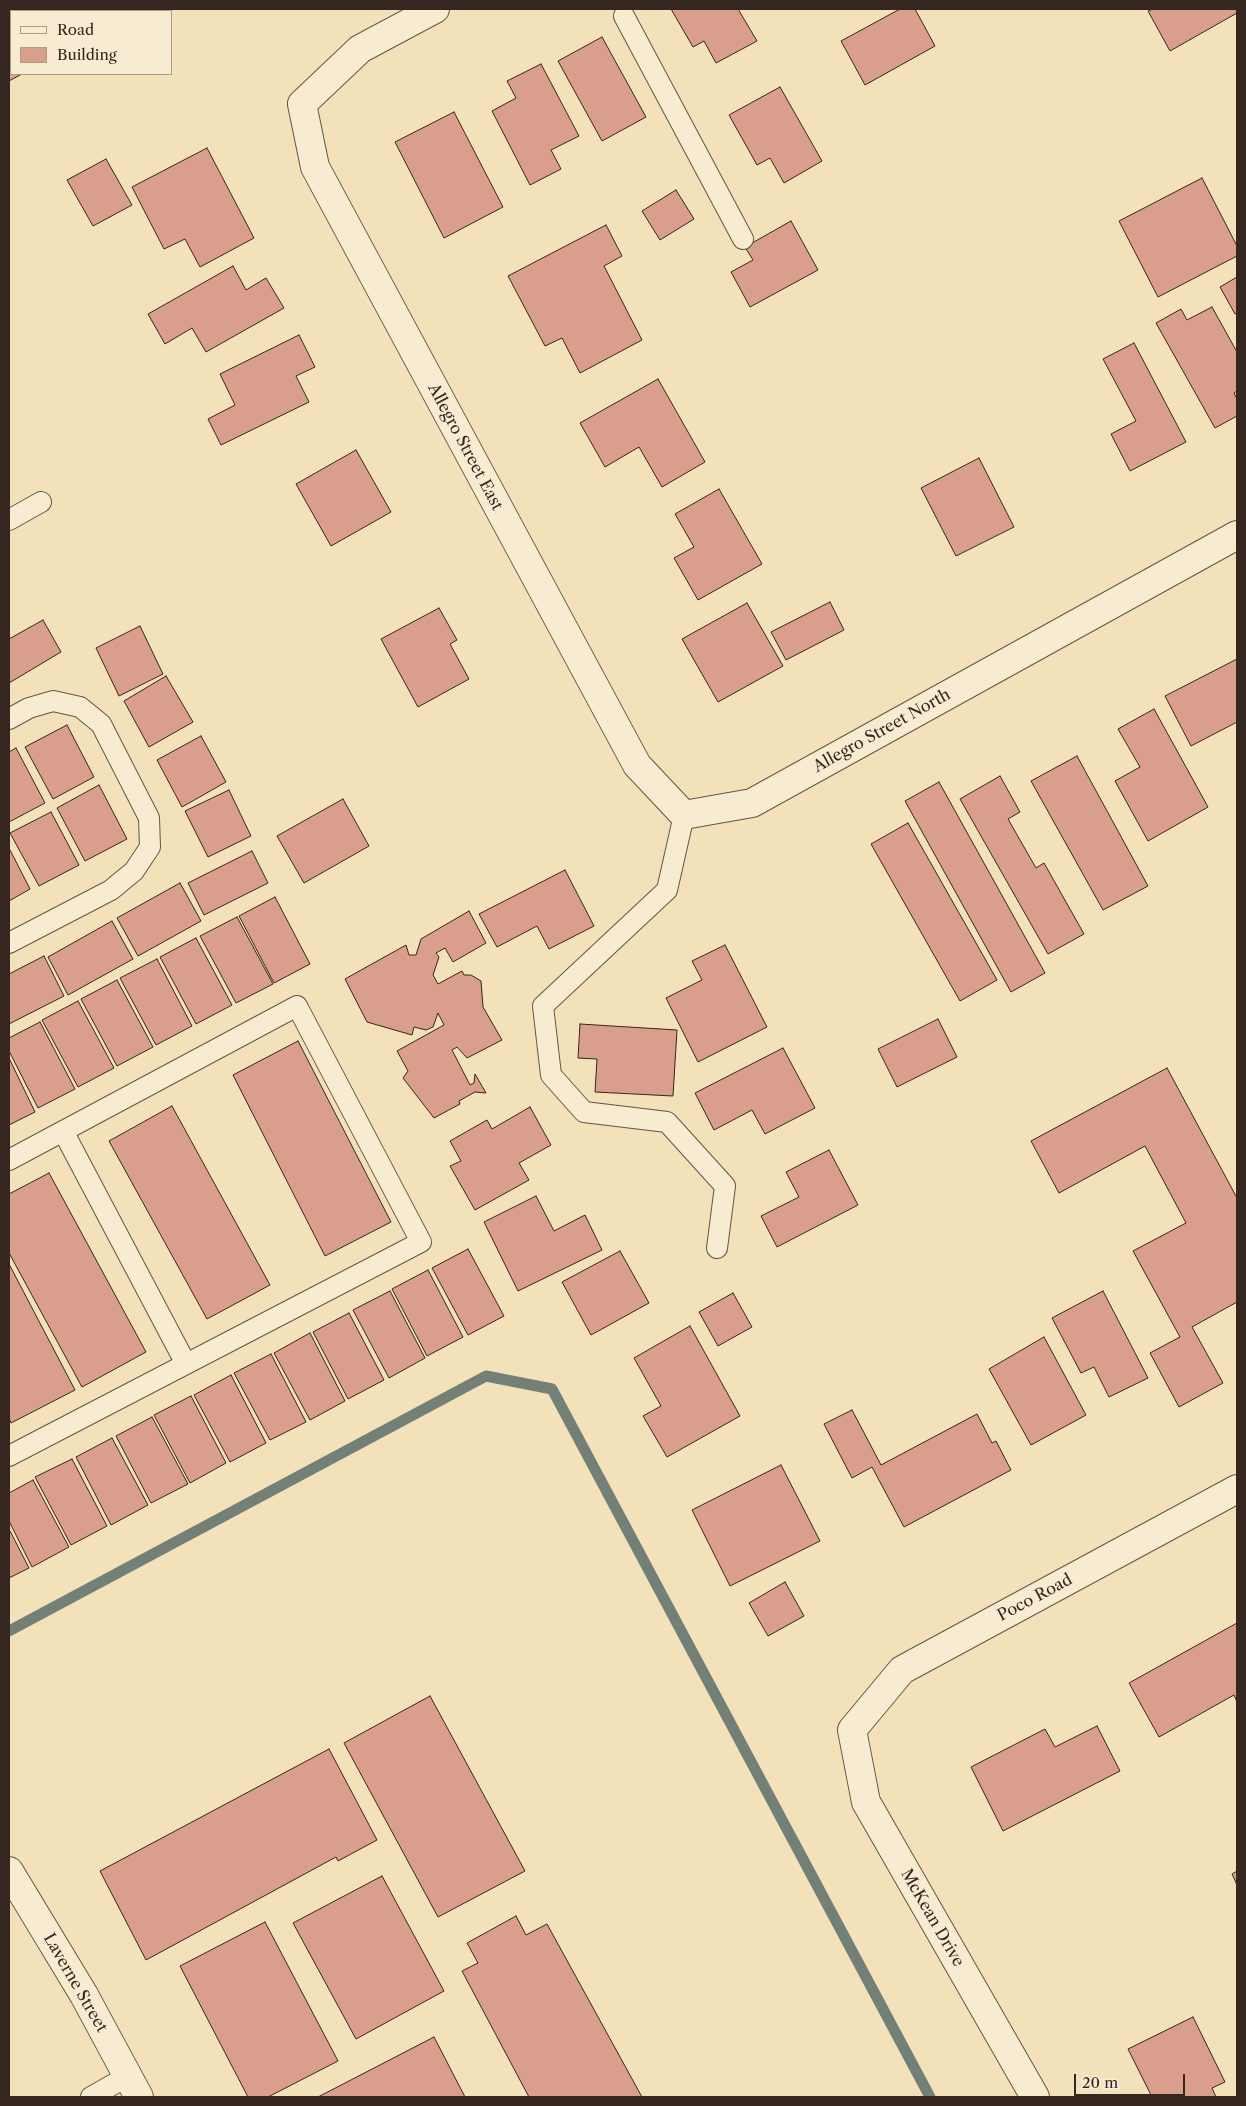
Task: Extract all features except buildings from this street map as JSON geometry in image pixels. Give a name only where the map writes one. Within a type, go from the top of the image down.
[{"type":"street","name":"Allegro Street East","points":[[435,9],[360,49],[302,104],[315,167],[637,766],[684,815]]},
{"type":"street","name":"Allegro Street North","points":[[684,815],[752,803],[1237,535]]},
{"type":"street","name":"Poco Road","points":[[852,1730],[902,1670],[1237,1489]]},
{"type":"street","name":"McKean Drive","points":[[852,1730],[866,1802],[1035,2097]]},
{"type":"street","name":"Laverne Street","points":[[9,1871],[84,1994],[134,2087]]},
{"type":"lane","points":[[620,11],[743,238]]},
{"type":"lane","points":[[9,520],[41,502]]},
{"type":"lane","points":[[9,719],[30,708],[53,701],[80,707],[101,724],[149,818],[150,847],[134,871],[111,890],[9,943]]},
{"type":"lane","points":[[684,815],[667,890],[543,1006],[551,1075],[584,1112],[667,1122],[726,1186],[717,1248]]},
{"type":"lane","points":[[9,1160],[297,1006],[420,1242],[9,1456]]},
{"type":"lane","points":[[63,1131],[186,1364]]},
{"type":"lane","points":[[91,2097],[134,2087]]},
{"type":"waterway","points":[[9,1631],[486,1376],[552,1389],[930,2097]]}]
